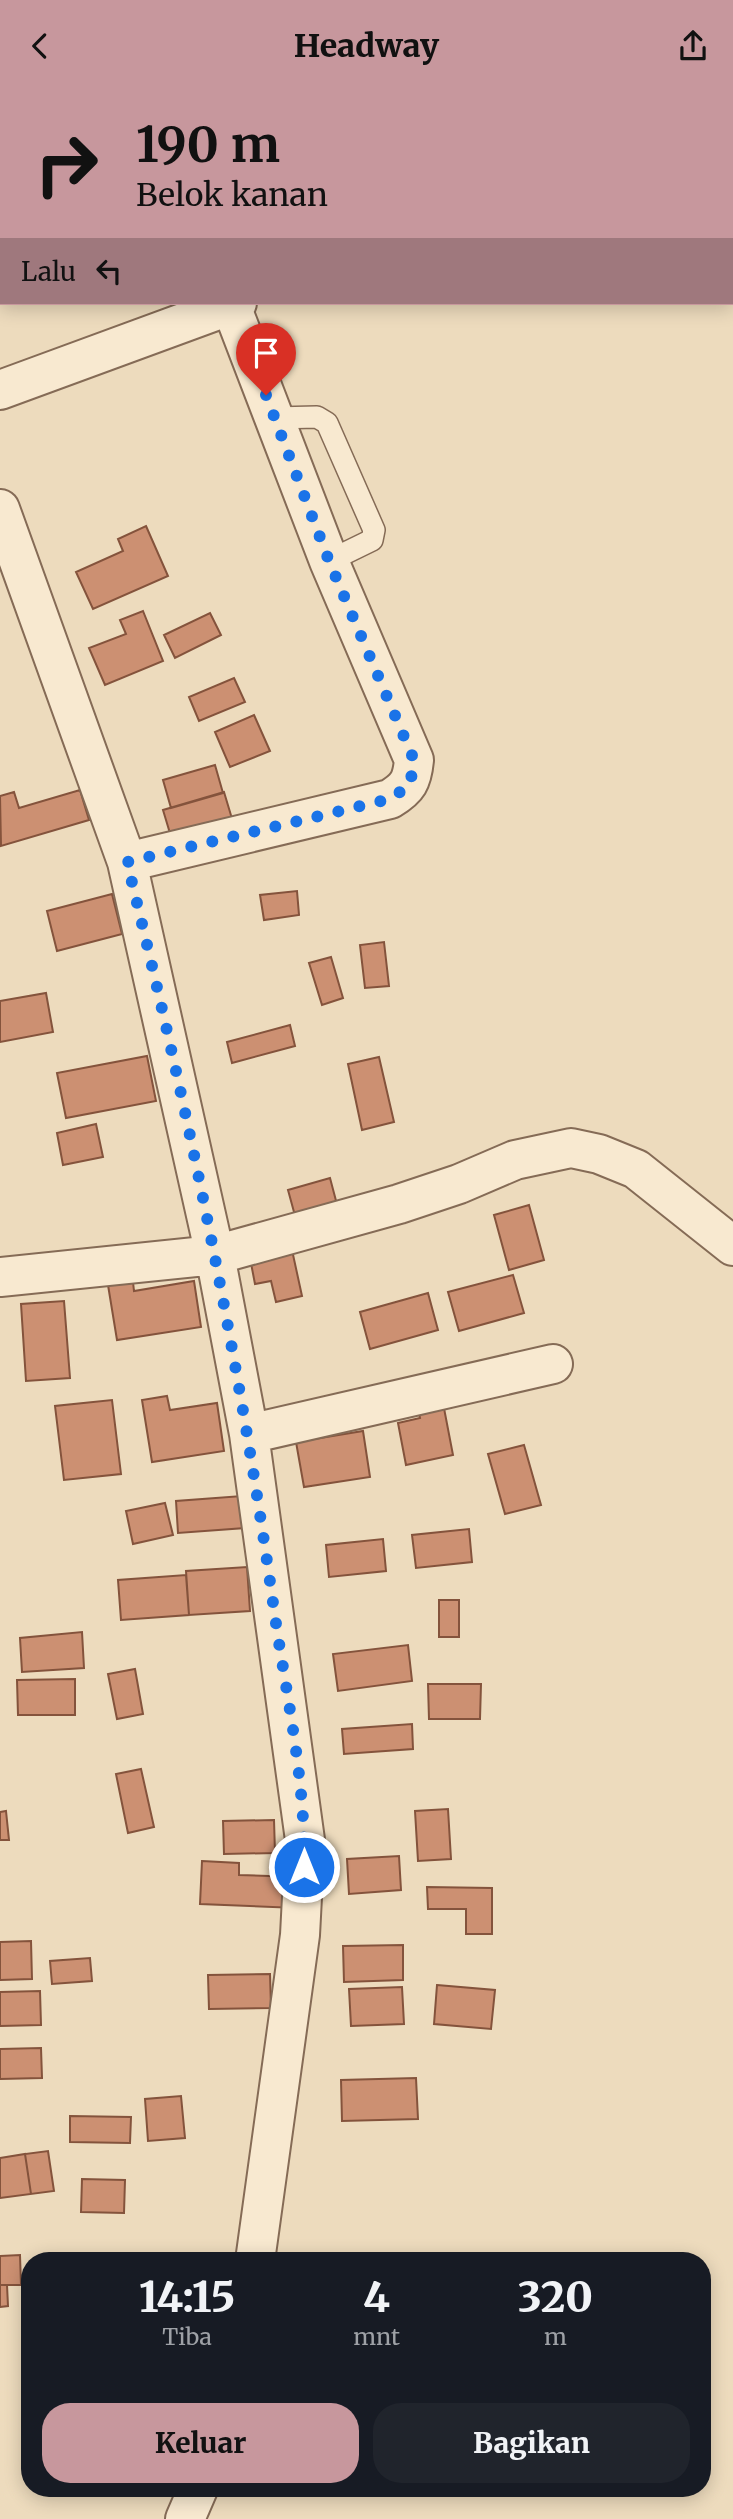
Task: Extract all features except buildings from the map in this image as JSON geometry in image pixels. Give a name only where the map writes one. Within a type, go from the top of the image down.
[{"type":"street","points":[[0,390],[230,305]]},
{"type":"street","points":[[127,862],[390,799],[410,785],[414,760],[329,561],[233,305]]},
{"type":"street","points":[[0,509],[127,862],[215,1255],[250,1434],[305,1840],[300,1935],[256,2252]]},
{"type":"street","points":[[0,1277],[215,1255],[399,1204],[459,1184],[515,1160],[571,1148],[599,1154],[636,1170],[733,1246]]},
{"type":"street","points":[[250,1434],[553,1364]]},
{"type":"street","points":[[185,2519],[195,2497]]},
{"type":"lane","points":[[274,418],[317,417],[327,423],[374,530],[372,540],[329,561]]},
{"type":"route","points":[[266,395],[329,561],[414,760],[410,785],[390,799],[127,862],[215,1255],[250,1434],[298,1779],[305,1840],[304,1867]]}]
